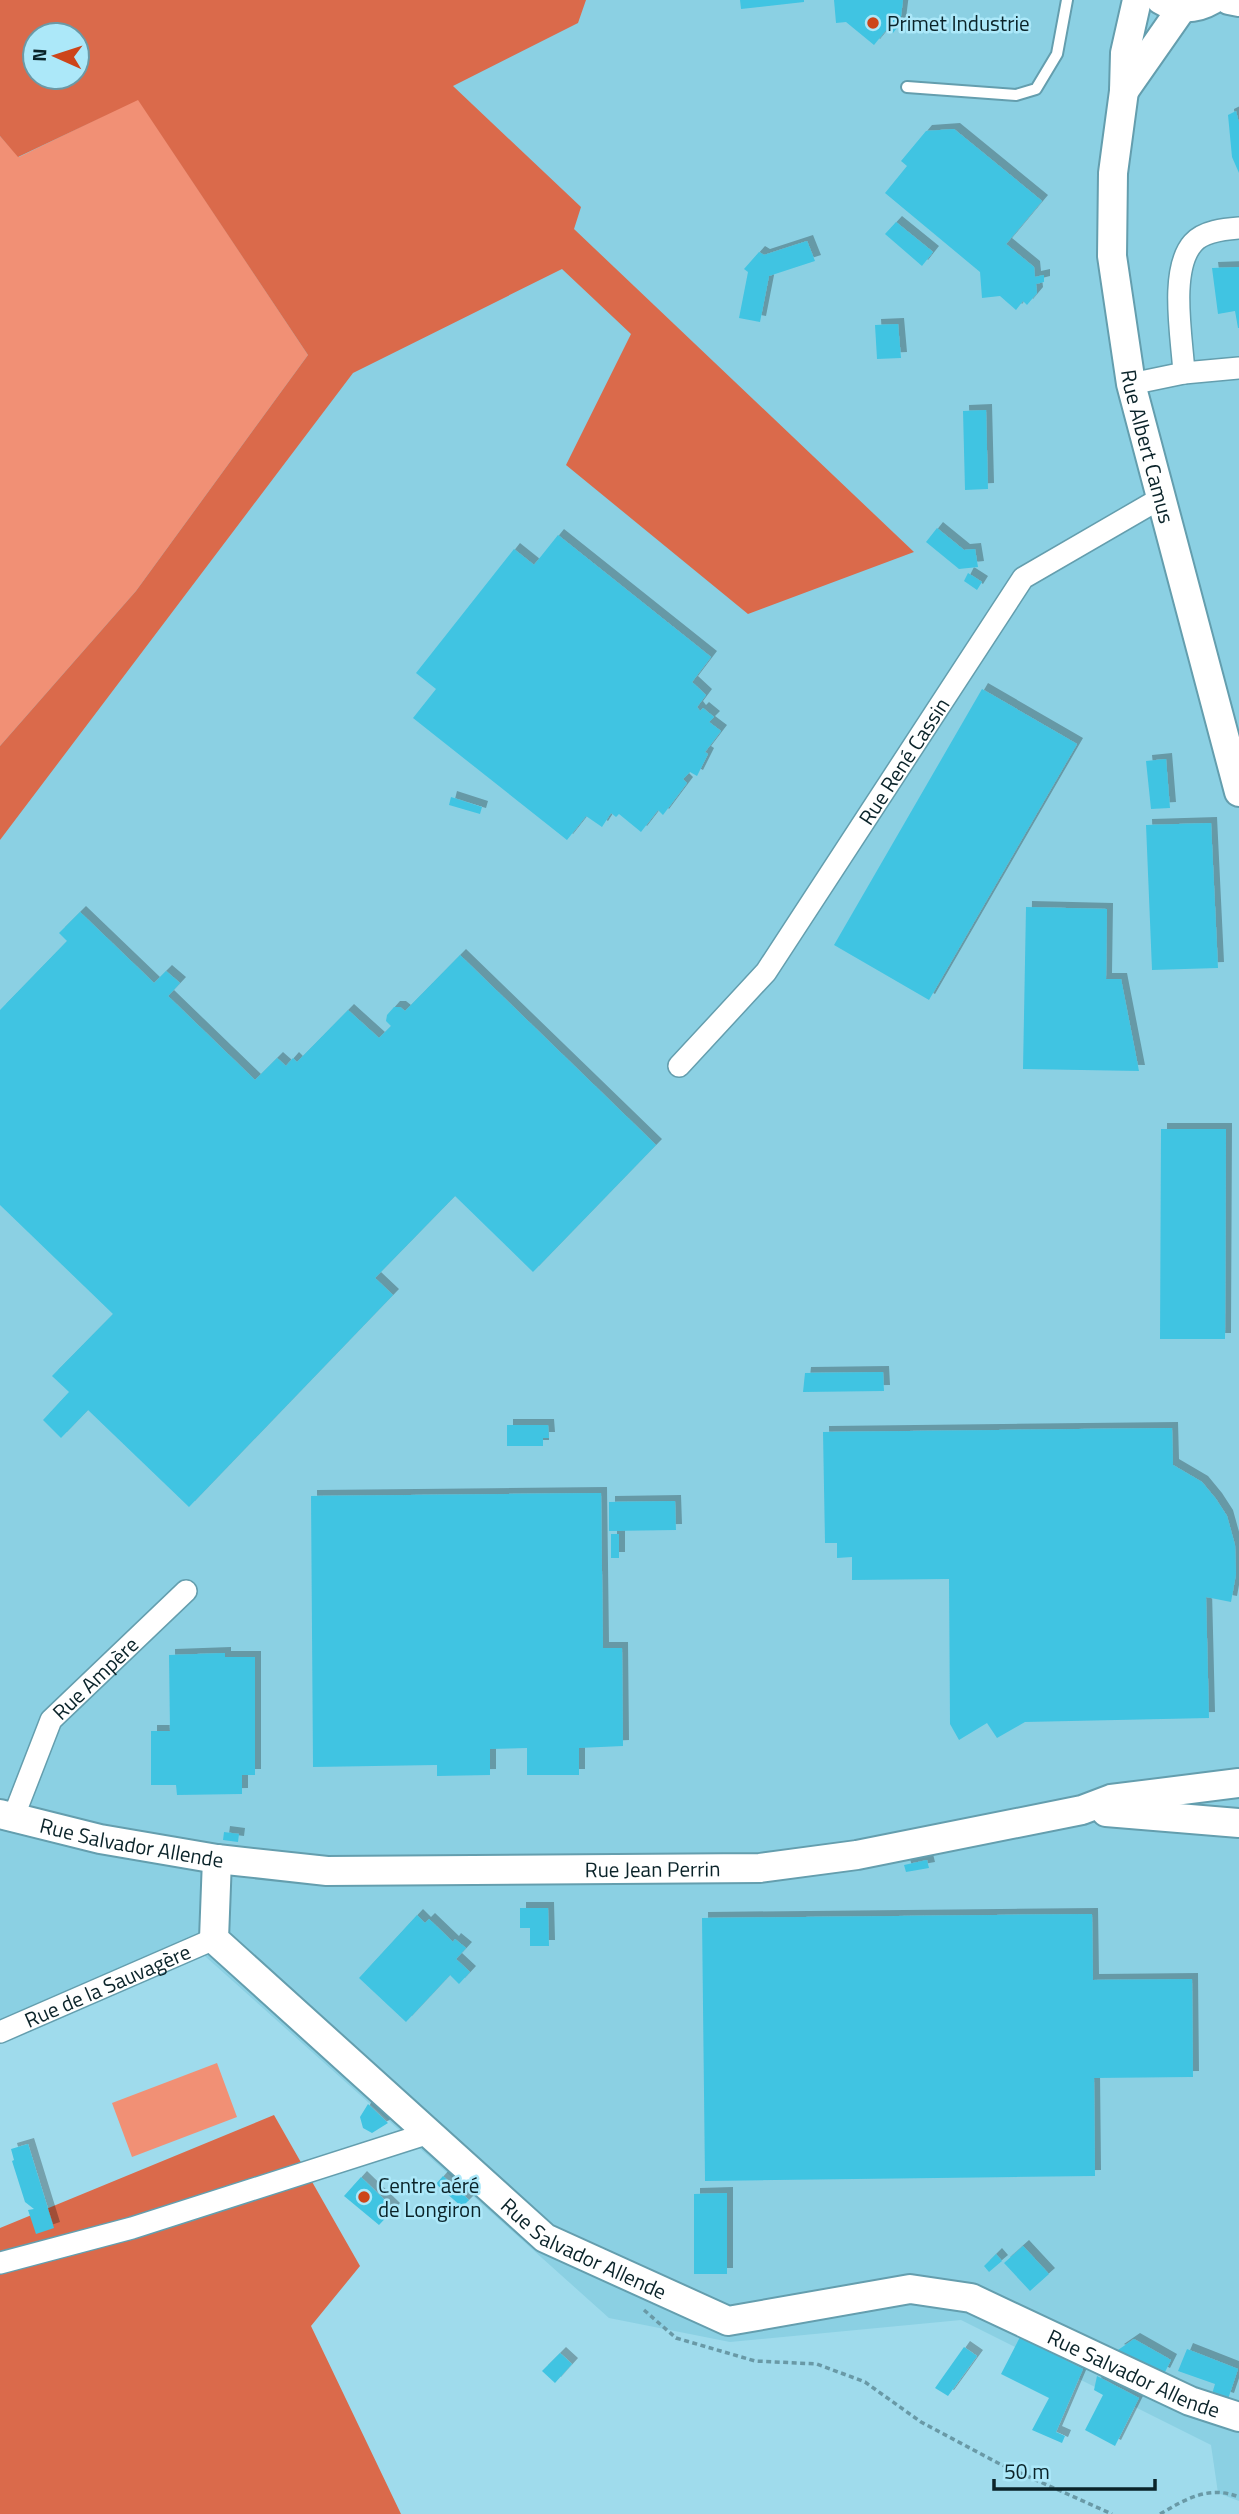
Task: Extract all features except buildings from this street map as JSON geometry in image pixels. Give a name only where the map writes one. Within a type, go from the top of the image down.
[{"type":"street","name":"Rue Albert Camus","points":[[1136,0],[1125,53],[1124,91],[1113,173],[1112,256],[1131,384],[1239,792]]},
{"type":"street","points":[[1171,4],[1196,7],[1212,0]]},
{"type":"street","points":[[1229,0],[1239,2]]},
{"type":"street","name":"Rue Albert Camus","points":[[1124,91],[1171,4]]},
{"type":"street","points":[[1184,373],[1179,276],[1184,256],[1194,241],[1220,229],[1239,228]]},
{"type":"street","points":[[1131,384],[1184,373],[1239,368]]},
{"type":"street","name":"Rue René Cassin","points":[[679,1066],[766,972],[1023,578],[1161,498]]},
{"type":"street","name":"Rue Ampère","points":[[7,1816],[51,1720],[186,1591]]},
{"type":"street","name":"Rue Jean Perrin","points":[[217,1859],[327,1871],[760,1868],[858,1855],[1082,1810],[1111,1799],[1239,1783]]},
{"type":"street","name":"Rue Jean Perrin","points":[[1082,1810],[1239,1823]]},
{"type":"street","name":"Rue Salvador Allende","points":[[7,1816],[100,1839],[217,1859],[214,1939],[545,2238],[728,2321],[910,2289],[971,2298],[1190,2401],[1239,2417]]},
{"type":"street","name":"Rue de la Sauvagère","points":[[0,2032],[214,1939]]},
{"type":"street","points":[[0,2263],[132,2228],[429,2133]]},
{"type":"lane","points":[[907,88],[1016,95],[1036,89],[1057,54],[1067,0]]},
{"type":"path","points":[[639,2281],[644,2312],[676,2338],[755,2361],[817,2364],[865,2382],[921,2422],[987,2457],[1112,2514]]},
{"type":"path","points":[[1160,2514],[1188,2498],[1209,2491],[1239,2497]]},
{"type":"shaded area","points":[[0,0],[1239,0],[1239,2501],[1218,2493],[1211,2445],[961,2320],[730,2342],[609,2318],[197,1949],[0,2027]]},
{"type":"shaded area","points":[[0,0],[586,0],[578,23],[453,86],[581,207],[574,229],[914,552],[748,614],[566,465],[631,334],[562,269],[353,373],[0,840],[0,746],[136,591],[308,355],[138,100],[18,157],[0,136]]},
{"type":"shaded area","points":[[138,99],[308,355],[136,591],[0,746],[0,136],[19,157]]},
{"type":"shaded area","points":[[217,2063],[237,2117],[132,2157],[112,2103]]},
{"type":"shaded area","points":[[274,2115],[360,2266],[311,2326],[401,2514],[0,2514],[0,2228]]},
{"type":"place","name":"Primet Industrie","points":[[873,23]]},
{"type":"place","name":"Centre aéré de Longiron","points":[[364,2197]]}]
